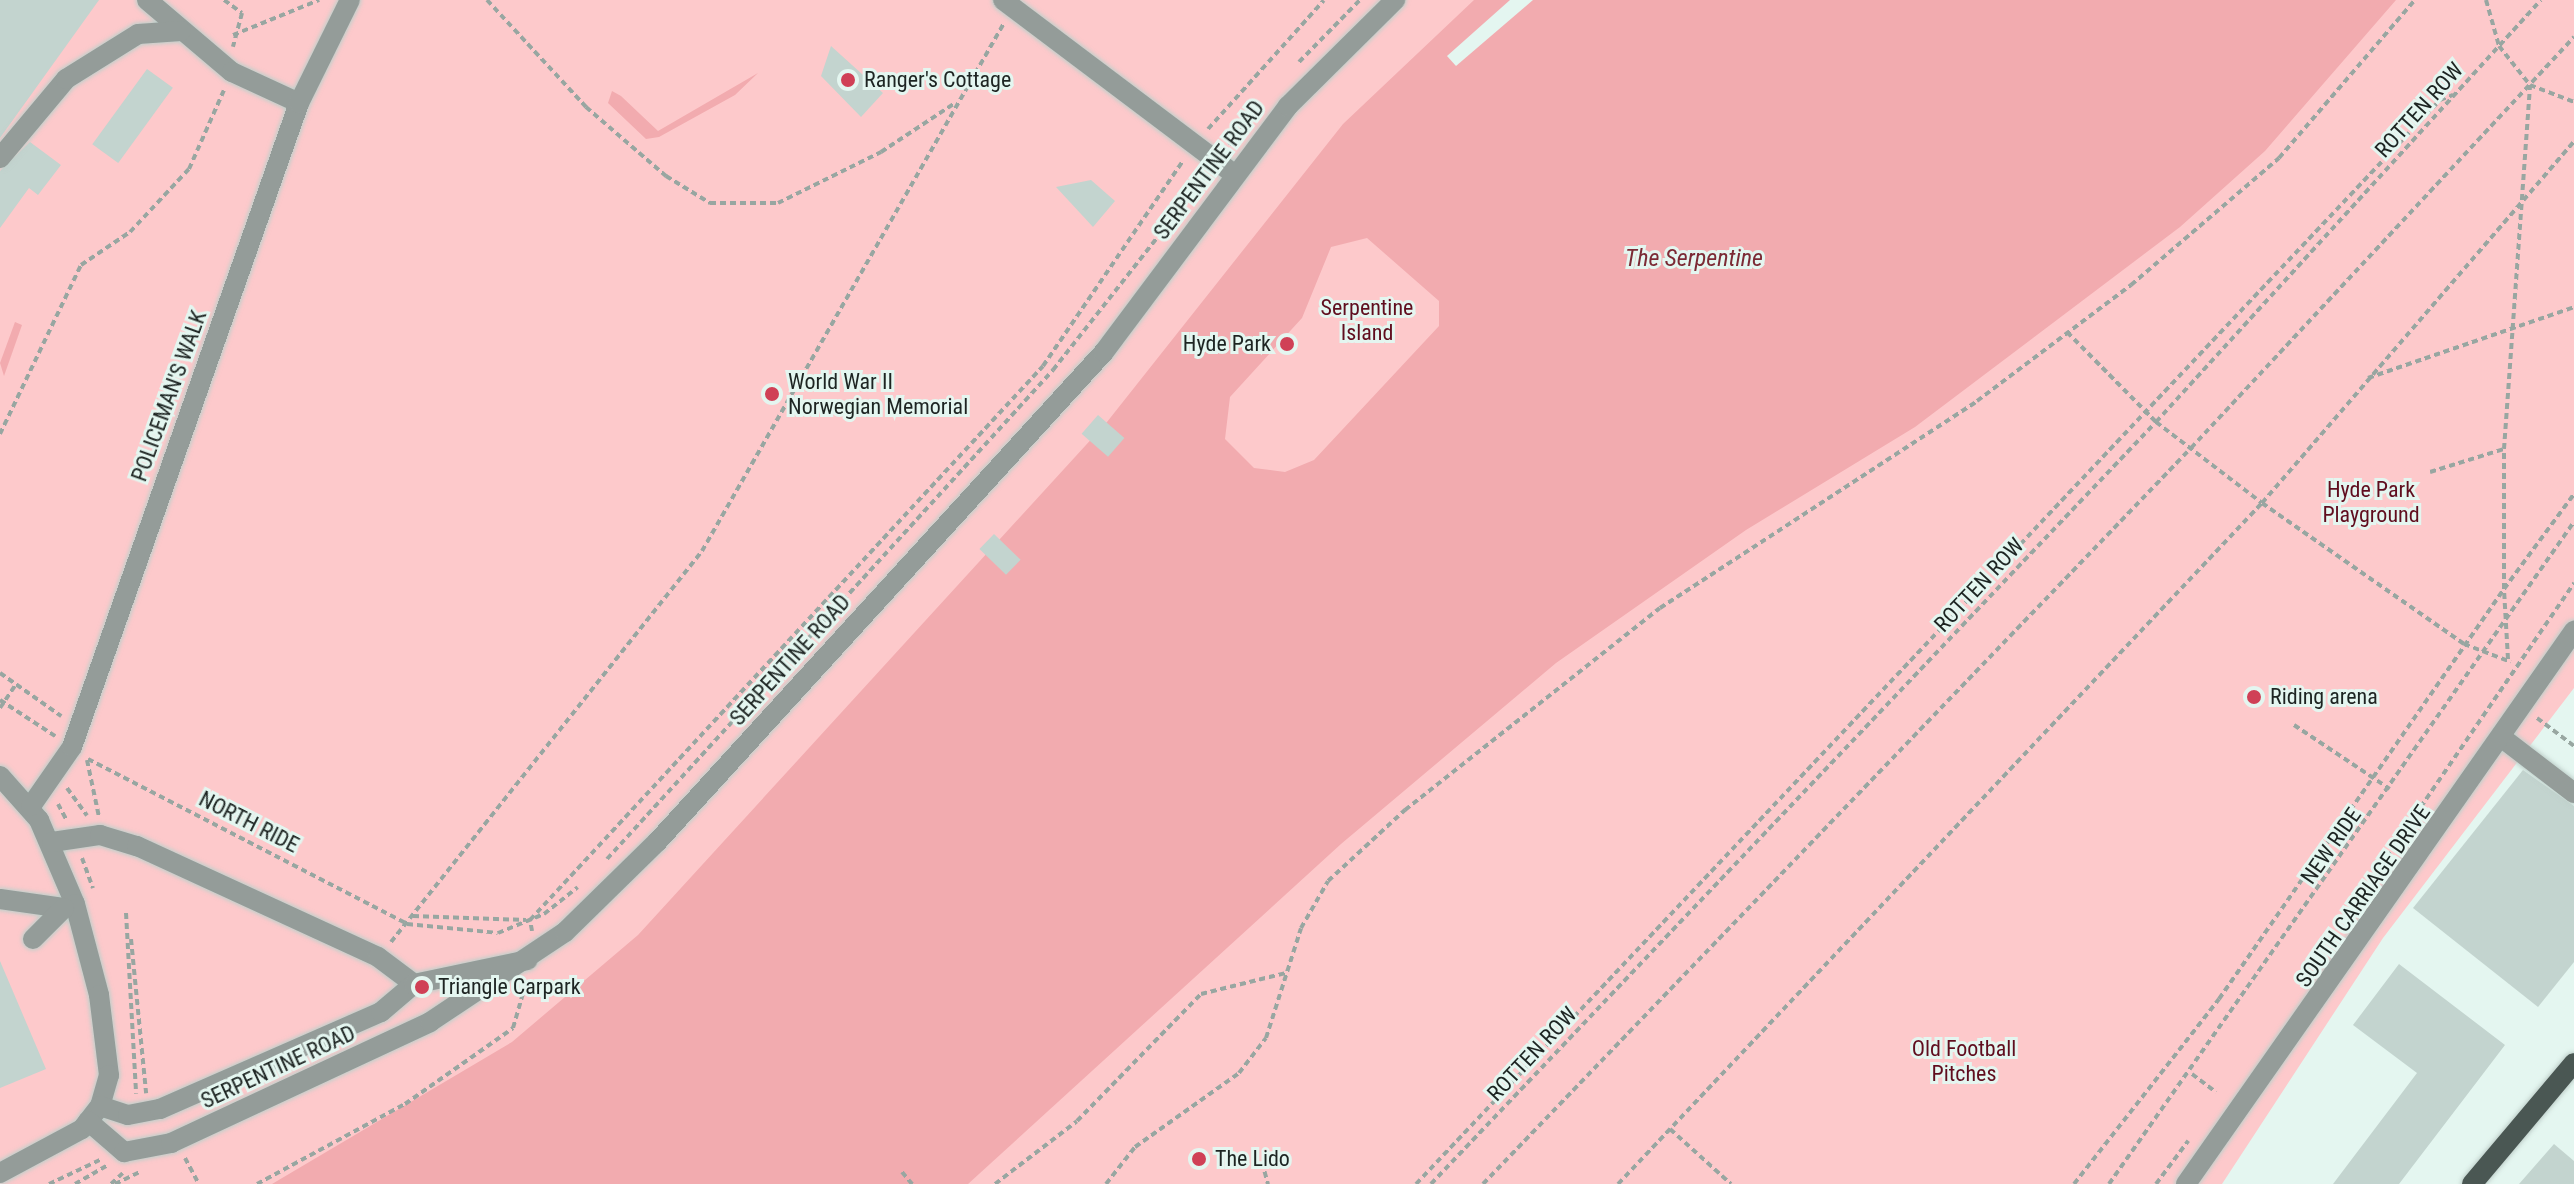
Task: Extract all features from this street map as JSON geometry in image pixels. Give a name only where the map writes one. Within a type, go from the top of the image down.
[{"type":"main road","points":[[2472,1184],[2574,1063]]},
{"type":"street","points":[[147,0],[232,72],[299,103]]},
{"type":"street","name":"POLICEMAN'S WALK","points":[[31,806],[78,743],[299,103],[350,0]]},
{"type":"street","name":"SERPENTINE ROAD","points":[[94,1114],[124,1152],[171,1143],[430,1022],[532,960],[584,915],[1104,352],[1234,174],[1346,42],[1395,0]]},
{"type":"street","points":[[1009,4],[1234,174]]},
{"type":"street","points":[[0,158],[36,110],[92,61],[138,34],[181,31]]},
{"type":"street","name":"SOUTH CARRIAGE DRIVE","points":[[2186,1184],[2574,631]]},
{"type":"street","points":[[2501,737],[2574,793]]},
{"type":"street","points":[[0,776],[31,806],[52,842],[69,906],[99,995],[109,1075],[94,1114]]},
{"type":"street","points":[[52,842],[100,835],[378,957],[414,984]]},
{"type":"street","points":[[0,899],[69,906]]},
{"type":"street","points":[[33,939],[69,906]]},
{"type":"street","points":[[0,1173],[94,1114],[128,1115],[147,1111],[381,1012],[414,984],[532,960]]},
{"type":"path","points":[[0,434],[81,265],[130,232],[189,169],[232,72],[233,35],[242,13],[224,0]]},
{"type":"path","points":[[233,35],[319,0]]},
{"type":"path","points":[[487,0],[586,107],[666,176],[710,203],[778,203],[881,152],[957,102]]},
{"type":"path","points":[[257,1184],[405,1104],[513,1028],[532,960],[530,920],[1043,366],[1195,143],[1324,0]]},
{"type":"path","points":[[1293,70],[1360,0]]},
{"type":"path","points":[[1106,1184],[1135,1147],[1239,1073],[1266,1038],[1286,973],[1328,881],[1580,666],[1977,401],[2067,332],[2279,158],[2415,0]]},
{"type":"path","points":[[2486,0],[2499,46],[2530,85],[2574,102]]},
{"type":"path","name":"ROTTEN ROW","points":[[1431,1184],[2156,422],[2541,0]]},
{"type":"path","points":[[378,957],[702,551],[957,102],[1009,4]]},
{"type":"path","points":[[1483,1184],[2191,448],[2574,37]]},
{"type":"path","points":[[2067,332],[2156,422],[2262,503],[2464,644],[2484,654],[2510,661],[2504,589],[2504,449],[2516,327],[2520,204],[2530,85]]},
{"type":"path","points":[[1416,1184],[2148,414],[2440,100],[2455,95]]},
{"type":"path","points":[[602,864],[1053,370],[1257,111]]},
{"type":"path","points":[[1618,1184],[2262,503],[2365,379],[2574,142]]},
{"type":"path","points":[[2365,379],[2574,307]]},
{"type":"path","points":[[2430,472],[2504,449]]},
{"type":"path","points":[[2074,1184],[2219,999],[2371,775],[2574,494]]},
{"type":"path","name":"NEW RIDE","points":[[2109,1184],[2192,1074],[2574,522]]},
{"type":"path","name":"SOUTH CARRIAGE DRIVE","points":[[2371,880],[2574,583]]},
{"type":"path","points":[[0,673],[16,684],[78,743],[100,835]]},
{"type":"path","points":[[0,708],[16,684]]},
{"type":"path","name":"NORTH RIDE","points":[[2,701],[407,924],[498,933],[530,920]]},
{"type":"path","points":[[2522,707],[2574,746]]},
{"type":"path","points":[[2294,725],[2390,789]]},
{"type":"path","points":[[56,772],[100,835]]},
{"type":"path","points":[[530,920],[591,875]]},
{"type":"path","points":[[133,994],[126,913],[143,1009],[147,1111]]},
{"type":"path","points":[[413,916],[530,920],[584,915]]},
{"type":"path","points":[[995,1184],[1077,1121],[1201,994],[1286,973]]},
{"type":"path","points":[[2192,1074],[2216,1092]]},
{"type":"path","points":[[1670,1129],[1731,1184]]},
{"type":"path","points":[[182,1153],[199,1184]]},
{"type":"path","points":[[1262,1162],[1268,1184]]},
{"type":"path","points":[[902,1172],[912,1184]]},
{"type":"green space","name":"Hyde Park","points":[[0,0],[2574,0],[2574,688],[2383,938],[2222,1184],[0,1184]]},
{"type":"water","name":"The Serpentine","points":[[1474,0],[2396,0],[2265,151],[2180,227],[1915,427],[1746,530],[1556,663],[1341,844],[968,1184],[272,1184],[512,1042],[638,935],[1107,422],[1343,124]],"holes":[[[1367,238],[1439,301],[1439,326],[1314,460],[1285,472],[1254,468],[1225,439],[1230,397],[1302,318],[1331,247]]]},
{"type":"water","points":[[758,73],[735,95],[659,137],[646,139],[608,103],[612,91],[658,131]]},
{"type":"water","points":[[15,322],[22,325],[4,376],[0,363]]},
{"type":"pier","points":[[1510,0],[1533,0],[1456,66],[1447,56]]},
{"type":"building","points":[[0,0],[99,0],[0,138]]},
{"type":"building","name":"Ranger's Cottage","points":[[831,46],[883,93],[861,117],[821,76]]},
{"type":"building","points":[[147,69],[173,88],[118,163],[92,144]]},
{"type":"building","points":[[30,142],[61,165],[38,195],[29,188],[0,228],[0,171]]},
{"type":"building","points":[[1091,180],[1115,201],[1093,227],[1056,187]]},
{"type":"building","points":[[1098,415],[1124,438],[1108,457],[1082,434]]},
{"type":"building","points":[[994,534],[1021,560],[1006,575],[979,549]]},
{"type":"building","points":[[2523,770],[2574,806],[2574,962],[2538,1007],[2413,908]]},
{"type":"building","points":[[0,961],[46,1069],[0,1088]]},
{"type":"building","points":[[2399,964],[2505,1045],[2399,1184],[2333,1184],[2417,1073],[2353,1025]]},
{"type":"building","points":[[2554,1144],[2574,1161],[2574,1184],[2519,1184]]},
{"type":"place","name":"Ranger's Cottage","points":[[848,80]]},
{"type":"place","name":"Hyde Park","points":[[1287,344]]},
{"type":"place","name":"World War II Norwegian Memorial","points":[[772,394]]},
{"type":"place","name":"Riding arena","points":[[2254,697]]},
{"type":"place","name":"Triangle Carpark","points":[[422,987]]},
{"type":"place","name":"The Lido","points":[[1199,1159]]},
{"type":"park label","name":"Serpentine Island","points":[[1367,320]]},
{"type":"park label","name":"Hyde Park Playground","points":[[2371,502]]},
{"type":"park label","name":"Old Football Pitches","points":[[1964,1060]]}]
